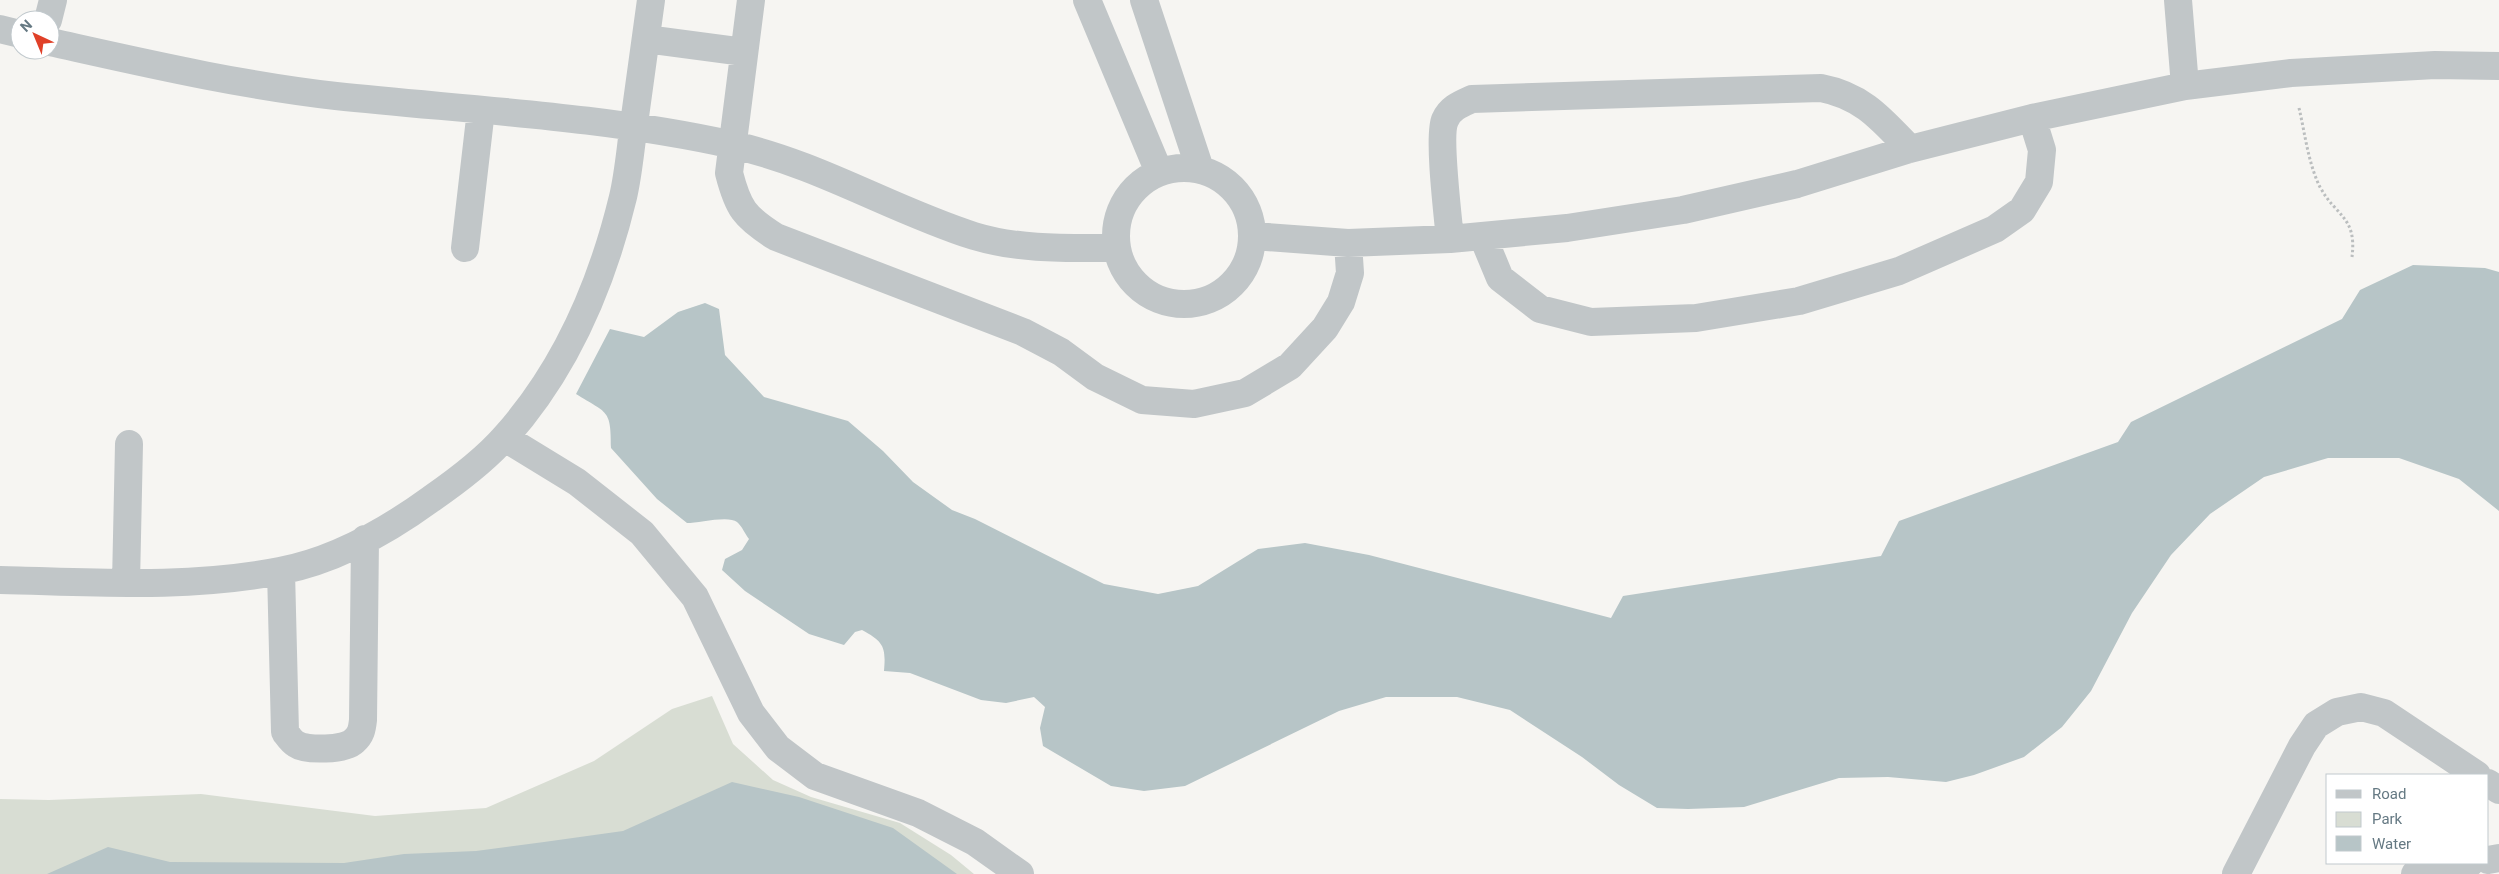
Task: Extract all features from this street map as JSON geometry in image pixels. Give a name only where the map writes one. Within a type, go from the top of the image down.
[{"type":"lane","points":[[0,580],[126,583],[200,582],[282,571],[322,558],[365,539],[415,511],[462,477],[505,438],[546,383],[584,314],[606,260],[621,204],[651,0]]},
{"type":"lane","points":[[751,0],[729,172],[736,199],[752,222],[776,236],[1023,332],[1061,352],[1095,377],[1142,400],[1194,404],[1245,393],[1290,366],[1326,328],[1342,302],[1350,274],[1348,243]]},
{"type":"lane","points":[[1087,0],[1159,172]]},
{"type":"lane","points":[[1144,0],[1200,169]]},
{"type":"lane","points":[[2178,0],[2186,86]]},
{"type":"lane","points":[[646,39],[744,52]]},
{"type":"lane","points":[[60,44],[187,72],[323,94],[633,127],[733,145],[788,159],[852,185],[912,214],[978,237],[1046,248],[1116,248]]},
{"type":"lane","points":[[1253,236],[1348,243],[1483,237],[1567,228],[1683,210],[1797,184],[1910,149],[2032,118],[2186,86],[2291,73],[2435,65],[2499,66]]},
{"type":"lane","points":[[1450,239],[1443,138],[1445,120],[1456,106],[1472,99],[1821,88],[1840,91],[1856,99],[1877,115],[1910,149]]},
{"type":"lane","points":[[465,248],[481,110]]},
{"type":"lane","points":[[1483,237],[1500,278],[1540,309],[1591,322],[1696,318],[1799,301],[1899,271],[1995,229],[2022,210],[2039,182],[2042,150],[2032,118]]},
{"type":"lane","points":[[1180,168],[1200,169],[1222,178],[1239,193],[1250,214],[1253,236],[1250,259],[1238,279],[1222,294],[1201,303],[1178,305],[1156,300],[1137,287],[1123,269],[1116,248],[1116,224],[1124,202],[1139,185],[1159,172],[1180,168]]},
{"type":"lane","points":[[505,438],[577,482],[642,533],[695,597],[751,712],[778,748],[815,776],[918,813],[975,842],[1020,874]]},
{"type":"lane","points":[[126,583],[129,444]]},
{"type":"lane","points":[[282,571],[285,732],[295,744],[309,748],[340,747],[352,743],[361,733],[363,720],[365,539]]},
{"type":"lane","points":[[2236,874],[2302,746],[2316,726],[2337,712],[2362,707],[2384,713],[2476,774]]},
{"type":"lane","points":[[2414,874],[2465,864]]},
{"type":"path","points":[[2291,73],[2314,170],[2329,200],[2350,225],[2354,241],[2352,257]]},
{"type":"green space","points":[[712,696],[733,744],[773,780],[811,797],[900,823],[951,855],[974,874],[0,874],[0,799],[49,800],[201,794],[375,816],[486,808],[594,761],[672,709]]},
{"type":"water","points":[[2413,265],[2485,268],[2499,272],[2499,511],[2459,479],[2399,458],[2328,458],[2264,477],[2210,514],[2171,555],[2132,613],[2091,691],[2062,727],[2024,757],[1974,775],[1946,782],[1888,777],[1839,778],[1744,807],[1657,808],[1619,785],[1582,757],[1510,710],[1457,697],[1386,697],[1339,711],[1185,786],[1144,791],[1111,786],[1043,746],[1040,728],[1045,707],[1034,697],[1006,703],[981,700],[910,673],[884,671],[884,651],[882,646],[869,634],[862,630],[855,632],[844,645],[809,634],[745,591],[722,570],[725,559],[742,550],[749,539],[739,524],[727,519],[687,523],[657,499],[611,448],[610,426],[606,414],[576,394],[610,329],[644,337],[678,312],[705,303],[719,309],[725,355],[764,397],[848,421],[883,451],[913,482],[952,510],[975,519],[1104,584],[1158,594],[1198,586],[1258,549],[1305,543],[1369,555],[1611,618],[1623,596],[1881,556],[1899,521],[2118,442],[2131,422],[2342,319],[2360,290]]},
{"type":"water","points":[[732,782],[799,797],[893,828],[957,874],[47,874],[108,847],[170,862],[344,863],[404,854],[476,851],[544,842],[623,831]]}]
